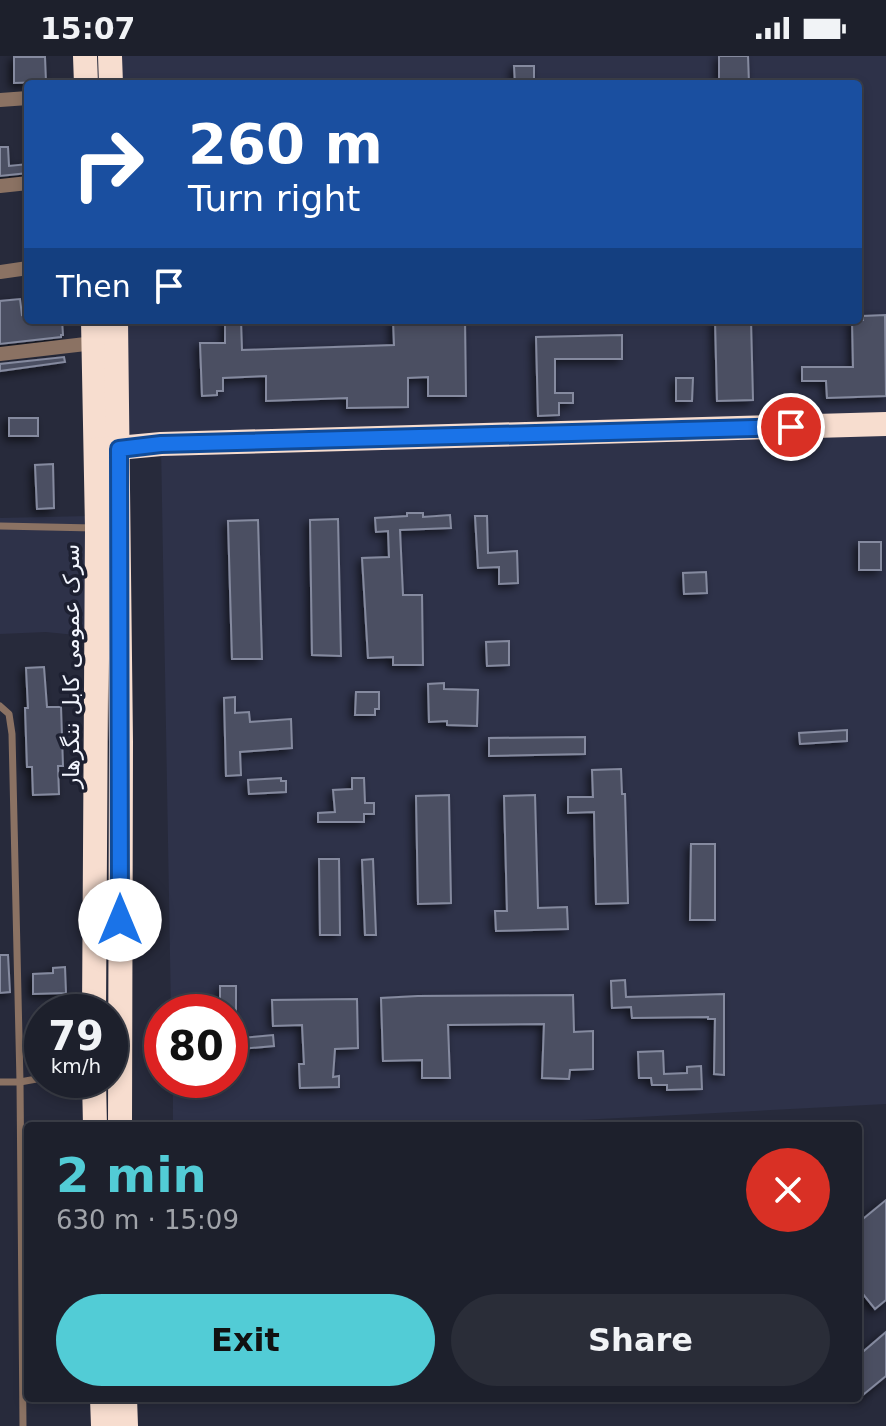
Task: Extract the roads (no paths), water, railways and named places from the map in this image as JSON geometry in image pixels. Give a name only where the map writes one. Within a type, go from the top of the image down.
[{"type":"highway","points":[[85,56],[86,80]]},
{"type":"highway","points":[[110,56],[111,80]]},
{"type":"highway","name":"سرک عمومی کابل ننگرهار","points":[[94,994],[97,528],[107,449],[116,324]]},
{"type":"highway","name":"سرک عمومی کابل ننگرهار","points":[[93,332],[107,449]]},
{"type":"highway","points":[[120,1122],[121,742],[107,449],[161,444],[886,424]]},
{"type":"highway","points":[[94,1098],[95,1122]]},
{"type":"highway","points":[[102,1402],[103,1426]]},
{"type":"highway","points":[[125,1402],[126,1426]]},
{"type":"street","points":[[0,100],[24,98]]},
{"type":"street","points":[[0,186],[24,183]]},
{"type":"street","points":[[0,272],[24,269]]},
{"type":"street","points":[[0,354],[93,332]]},
{"type":"lane","points":[[0,526],[97,528]]},
{"type":"lane","points":[[0,706],[9,714],[12,734],[20,1082],[23,1426]]},
{"type":"lane","points":[[0,1082],[24,1081]]}]
